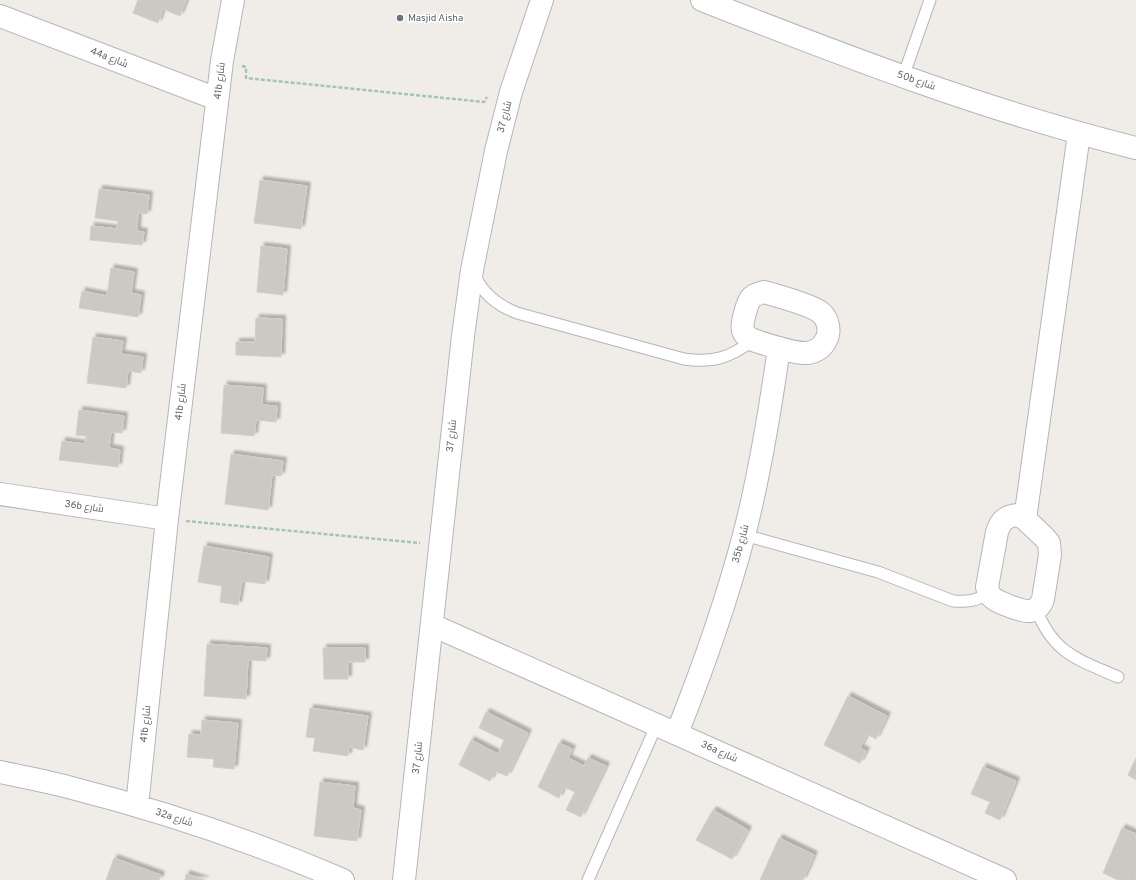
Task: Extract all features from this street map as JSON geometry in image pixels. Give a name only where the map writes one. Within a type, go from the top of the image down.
[{"type":"street","name":"41b شارع","points":[[137,806],[167,519],[217,100],[222,61],[233,0]]},
{"type":"street","name":"شارع 37","points":[[404,880],[463,336],[472,270],[496,151],[512,92],[542,0]]},
{"type":"street","name":"50b شارع","points":[[702,0],[841,55],[904,77],[992,107],[1079,134],[1136,148]]},
{"type":"street","name":"44a شارع","points":[[0,16],[217,100]]},
{"type":"street","points":[[1025,518],[1079,134]]},
{"type":"street","points":[[764,292],[812,308],[821,312],[826,320],[828,329],[827,338],[822,346],[814,352],[805,354],[779,348],[747,337],[742,327],[750,300],[753,296],[759,293],[764,292]]},
{"type":"street","name":"35b شارع","points":[[667,729],[696,684],[714,635],[744,535],[765,441],[779,348]]},
{"type":"street","name":"36b شارع","points":[[0,494],[167,519]]},
{"type":"street","points":[[1018,515],[1025,518],[1045,538],[1050,549],[1044,599],[1041,605],[1030,611],[1024,611],[998,601],[989,593],[987,587],[999,525],[1004,519],[1011,516],[1018,515]]},
{"type":"street","name":"36a شارع","points":[[432,625],[1005,880]]},
{"type":"street","name":"32a شارع","points":[[0,772],[67,786],[137,806],[226,835],[314,867],[343,880]]},
{"type":"lane","points":[[904,77],[930,0]]},
{"type":"lane","points":[[472,270],[477,282],[485,293],[494,302],[505,308],[517,313],[684,359],[699,361],[714,360],[741,350],[753,340]]},
{"type":"lane","points":[[744,535],[878,572],[953,601],[965,602],[978,600],[989,593]]},
{"type":"lane","points":[[1036,609],[1052,639],[1064,651],[1118,677]]},
{"type":"lane","points":[[588,880],[667,729]]},
{"type":"path","points":[[222,61],[246,67],[246,78],[484,102],[490,89],[512,92]]},
{"type":"path","points":[[167,519],[441,545]]},
{"type":"building","points":[[138,0],[186,0],[180,16],[163,9],[158,23],[133,13]]},
{"type":"building","points":[[260,180],[307,186],[301,229],[254,223]]},
{"type":"building","points":[[99,189],[149,195],[147,214],[138,213],[137,231],[144,232],[142,245],[90,240],[91,226],[117,229],[118,221],[95,218]]},
{"type":"building","points":[[261,246],[287,249],[283,295],[257,292]]},
{"type":"building","points":[[111,268],[134,272],[131,293],[141,295],[138,317],[79,308],[82,291],[107,296]]},
{"type":"building","points":[[256,318],[282,319],[281,357],[236,355],[236,342],[255,342]]},
{"type":"building","points":[[93,337],[123,341],[121,354],[143,357],[141,373],[128,371],[126,388],[87,383]]},
{"type":"building","points":[[224,385],[263,388],[262,405],[277,406],[276,422],[256,420],[254,436],[221,433]]},
{"type":"building","points":[[79,410],[124,416],[122,433],[111,432],[109,448],[120,450],[118,467],[59,460],[62,441],[85,444],[86,436],[76,435]]},
{"type":"building","points":[[231,454],[283,461],[281,476],[272,475],[268,510],[225,504]]},
{"type":"building","points":[[204,546],[269,557],[265,584],[242,581],[238,605],[220,602],[222,586],[198,582]]},
{"type":"building","points":[[207,644],[267,648],[266,661],[248,660],[246,699],[204,696]]},
{"type":"building","points":[[323,648],[365,648],[365,662],[348,662],[348,679],[324,679]]},
{"type":"building","points":[[848,696],[887,716],[876,739],[867,734],[860,748],[866,751],[860,763],[824,745]]},
{"type":"building","points":[[310,708],[368,716],[363,750],[349,747],[348,756],[313,751],[315,738],[306,737]]},
{"type":"building","points":[[486,712],[528,733],[507,776],[495,771],[490,781],[459,765],[471,740],[498,754],[504,740],[479,728]]},
{"type":"building","points":[[202,720],[238,723],[234,769],[213,767],[214,759],[187,757],[189,734],[201,735]]},
{"type":"building","points":[[559,743],[572,749],[568,758],[584,766],[588,758],[606,766],[581,817],[566,810],[575,792],[564,787],[559,798],[538,787]]},
{"type":"building","points":[[1136,758],[1136,780],[1128,775]]},
{"type":"building","points":[[983,767],[1016,781],[1000,820],[985,813],[990,802],[971,794]]},
{"type":"building","points":[[320,782],[355,786],[353,808],[361,810],[357,841],[314,836]]},
{"type":"building","points":[[713,810],[748,830],[732,859],[696,840]]},
{"type":"building","points":[[1122,828],[1136,834],[1136,880],[1118,880],[1103,873]]},
{"type":"building","points":[[779,838],[814,855],[803,880],[760,880]]},
{"type":"building","points":[[114,858],[161,875],[159,880],[106,880]]},
{"type":"building","points":[[186,874],[205,880],[185,880]]},
{"type":"place","name":"Masjid Aisha","points":[[400,18]]}]
